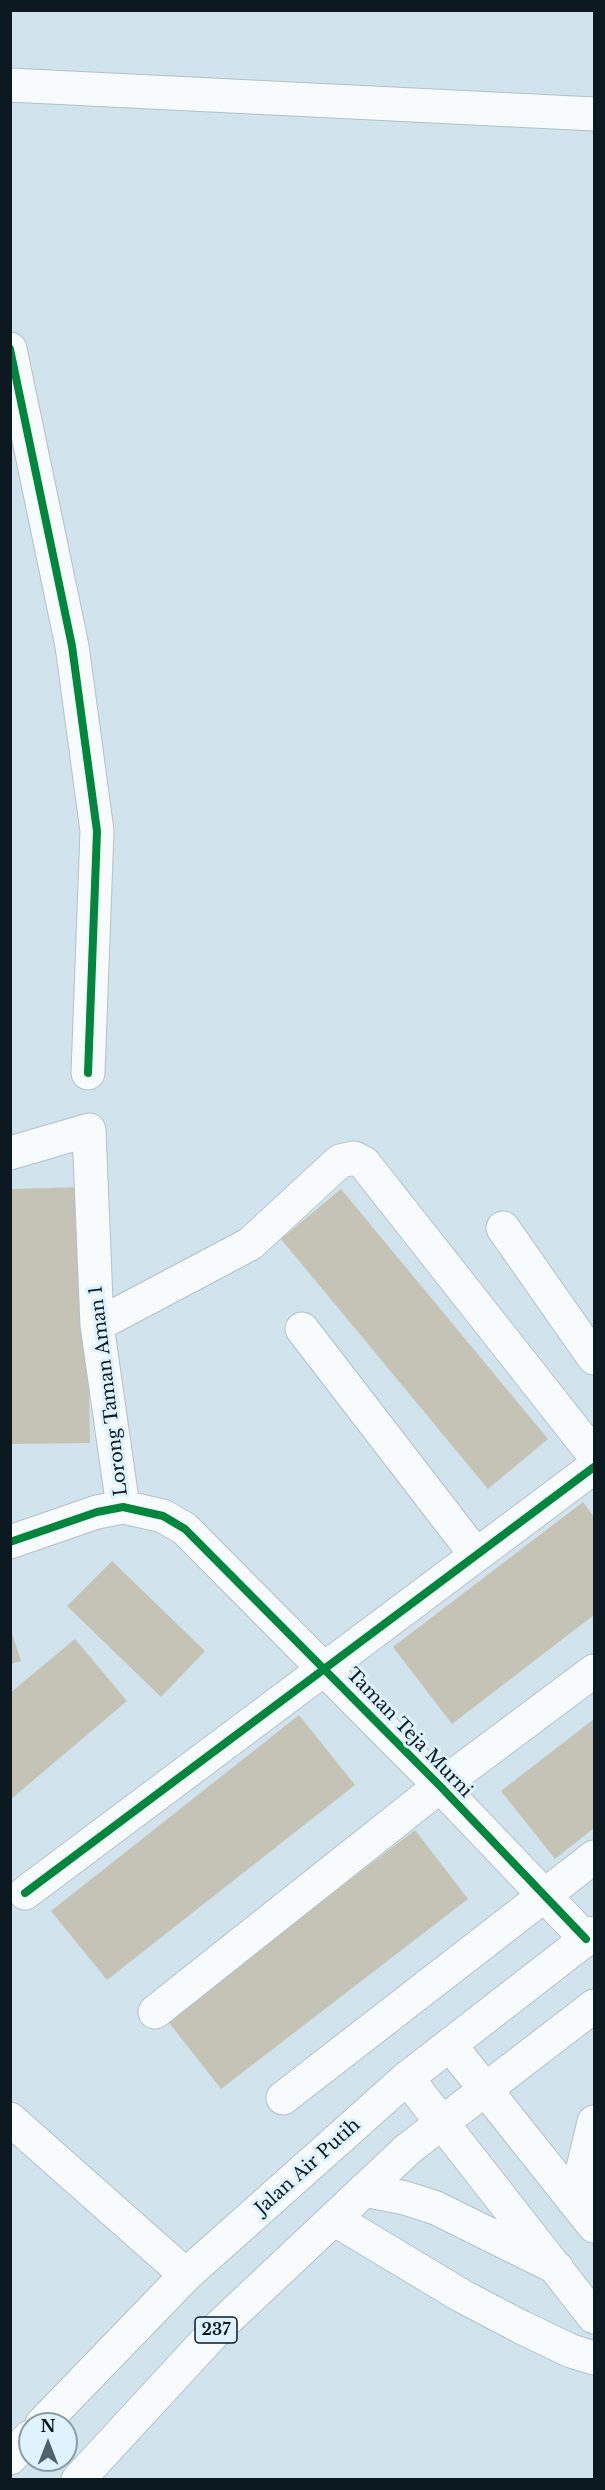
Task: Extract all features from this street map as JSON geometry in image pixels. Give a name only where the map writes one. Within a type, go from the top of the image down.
[{"type":"street","points":[[10,85],[594,114]]},
{"type":"street","points":[[12,363],[72,646],[97,831],[88,1073]]},
{"type":"street","name":"Lorong Taman Aman 1","points":[[10,1153],[89,1130],[97,1325],[123,1508]]},
{"type":"street","points":[[97,1325],[250,1244],[340,1161],[354,1158],[364,1163],[594,1455]]},
{"type":"street","points":[[502,1228],[594,1358]]},
{"type":"street","points":[[302,1329],[476,1555]]},
{"type":"street","points":[[25,1893],[594,1467]]},
{"type":"street","name":"Taman Teja Murni","points":[[10,1542],[97,1512],[123,1508],[163,1516],[185,1529],[544,1894],[590,1936]]},
{"type":"street","points":[[155,2012],[440,1786],[594,1671]]},
{"type":"street","points":[[283,2098],[594,1857]]},
{"type":"street","name":"Jalan Air Putih","points":[[54,2412],[186,2275],[407,2078],[590,1936]]},
{"type":"street","name":"237","points":[[78,2480],[220,2326],[408,2149],[594,2006]]},
{"type":"street","points":[[450,2045],[594,2225]]},
{"type":"street","points":[[407,2078],[594,2317]]},
{"type":"street","points":[[10,2119],[186,2275]]},
{"type":"street","points":[[594,2122],[582,2172],[586,2205],[594,2225]]},
{"type":"street","points":[[364,2190],[405,2198],[436,2208],[556,2268]]},
{"type":"street","points":[[334,2219],[511,2322],[571,2351],[594,2358]]},
{"type":"building","points":[[85,1187],[90,1443],[10,1444],[10,1189]]},
{"type":"building","points":[[341,1189],[548,1439],[488,1489],[281,1239]]},
{"type":"building","points":[[583,1502],[594,1517],[594,1615],[452,1724],[393,1647]]},
{"type":"building","points":[[112,1561],[205,1651],[161,1697],[67,1606]]},
{"type":"building","points":[[10,1631],[21,1661],[10,1664]]},
{"type":"building","points":[[75,1639],[127,1701],[10,1800],[10,1693]]},
{"type":"building","points":[[299,1715],[355,1785],[107,1980],[51,1911]]},
{"type":"building","points":[[594,1719],[594,1828],[555,1859],[501,1791]]},
{"type":"building","points":[[415,1830],[468,1899],[221,2089],[167,2020]]},
{"type":"cycle path","points":[[10,349],[72,646],[97,831],[88,1073]]},
{"type":"cycle path","points":[[25,1893],[594,1467]]},
{"type":"cycle path","points":[[10,1542],[97,1512],[123,1507],[163,1516],[185,1529],[440,1786],[586,1939]]}]
